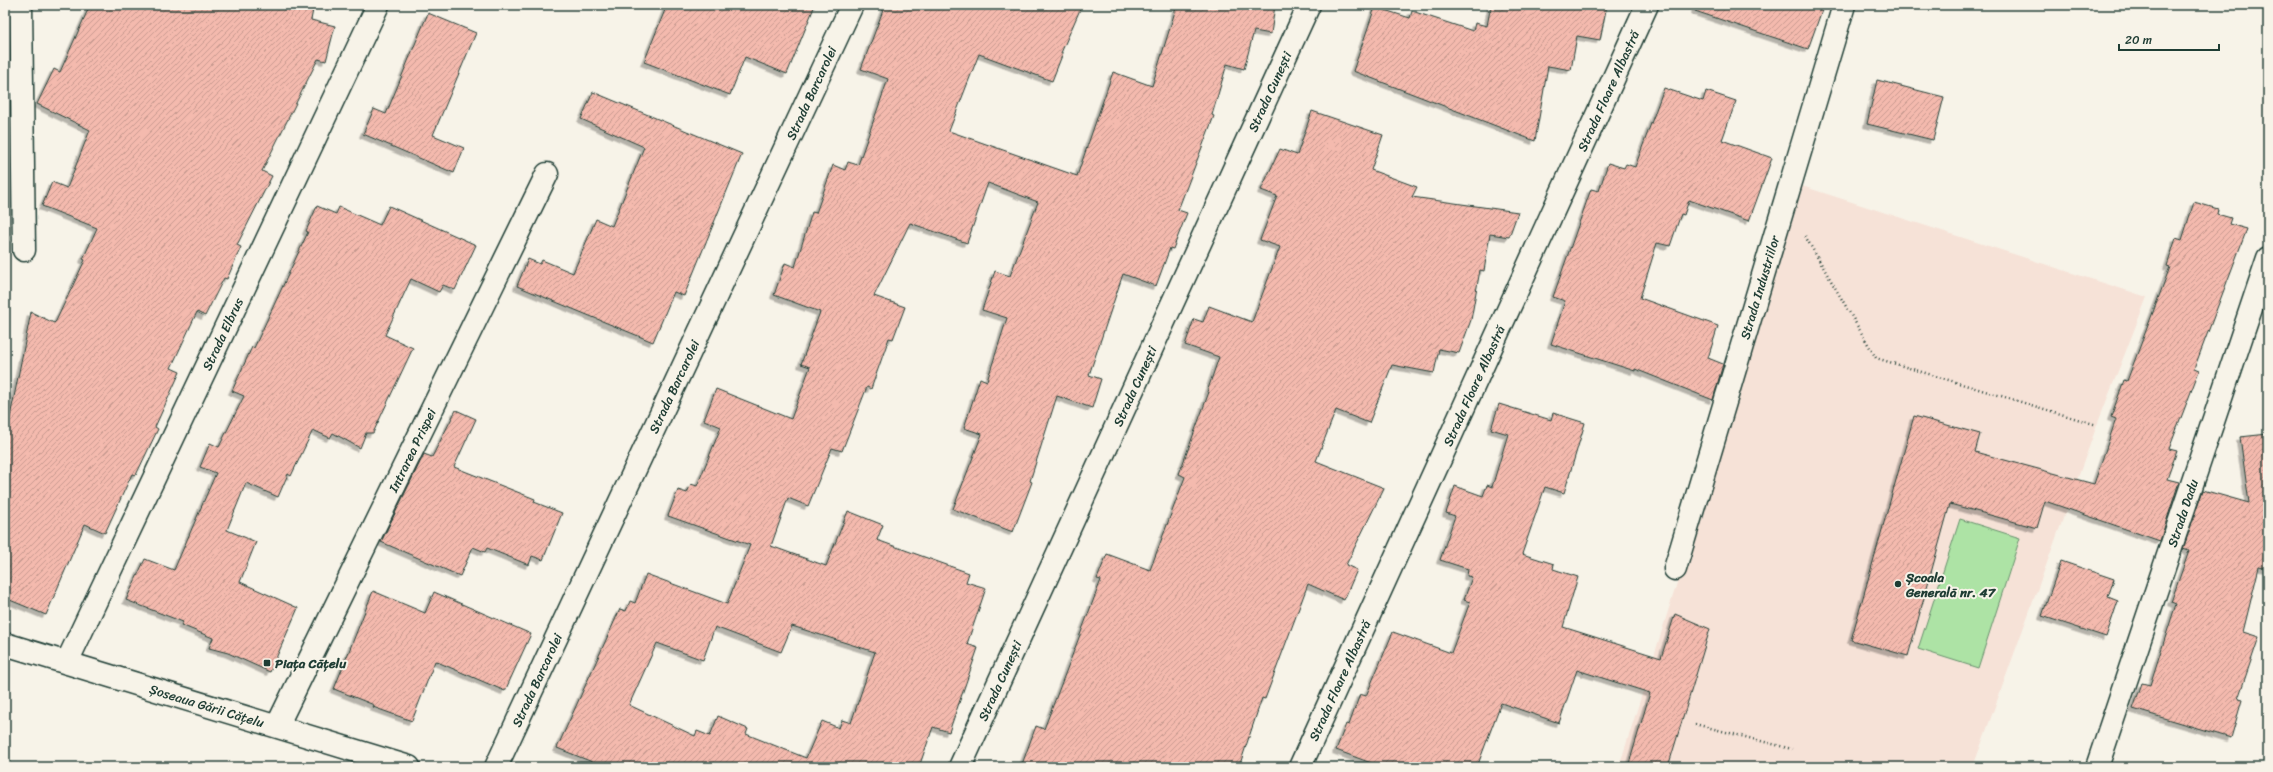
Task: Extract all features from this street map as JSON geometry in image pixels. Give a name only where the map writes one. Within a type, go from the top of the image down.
[{"type":"street","points":[[21,5],[24,250]]},
{"type":"street","name":"Strada Elbrus","points":[[66,662],[378,5]]},
{"type":"street","name":"Strada Barcarolei","points":[[496,767],[852,5]]},
{"type":"street","name":"Strada Cunești","points":[[960,767],[1309,5]]},
{"type":"street","name":"Strada Floare Albastră","points":[[1300,767],[1647,5]]},
{"type":"street","name":"Strada Industriilor","points":[[1675,569],[1844,5]]},
{"type":"street","name":"Intrarea Prispei","points":[[278,726],[547,174]]},
{"type":"street","name":"Strada Dadu","points":[[2097,767],[2268,258]]},
{"type":"street","name":"Șoseaua Gării Cățelu","points":[[5,644],[278,726],[408,767]]},
{"type":"path","points":[[1786,202],[1876,358],[2097,425]]},
{"type":"path","points":[[1695,724],[1792,749]]},
{"type":"shaded area","points":[[1802,186],[2147,297],[2097,425],[1973,767],[1619,767]]},
{"type":"green space","points":[[1960,519],[2020,538],[1978,668],[1918,649]]},
{"type":"building","points":[[90,5],[314,5],[311,20],[335,26],[326,61],[318,59],[262,171],[272,176],[237,245],[241,247],[227,279],[224,278],[205,316],[197,312],[171,368],[180,372],[155,427],[158,429],[136,475],[132,474],[105,533],[85,524],[46,615],[5,598],[5,431],[9,422],[31,312],[54,323],[56,321],[85,260],[83,259],[97,228],[42,206],[52,182],[67,188],[90,130],[37,104],[54,69],[60,72]]},
{"type":"building","points":[[667,5],[815,5],[787,74],[745,57],[730,95],[644,62]]},
{"type":"building","points":[[885,5],[1082,5],[1061,53],[1063,53],[1052,81],[979,54],[949,131],[1077,176],[1113,72],[1152,86],[1177,5],[1275,5],[1271,34],[1254,31],[1244,69],[1227,64],[1212,115],[1214,116],[1178,210],[1187,213],[1173,249],[1170,248],[1156,286],[1123,274],[1089,375],[1101,379],[1092,408],[1057,396],[1030,481],[1032,482],[1013,532],[953,509],[982,434],[964,428],[980,378],[987,381],[1007,318],[982,310],[995,271],[1010,276],[1038,202],[988,183],[967,243],[910,223],[874,296],[905,307],[893,339],[889,338],[871,389],[867,387],[842,451],[832,448],[808,506],[788,498],[771,546],[826,566],[848,511],[883,525],[877,540],[969,573],[966,582],[986,588],[967,644],[978,648],[949,732],[933,727],[919,767],[605,767],[557,748],[620,609],[626,611],[630,601],[635,603],[646,574],[727,604],[750,545],[668,516],[678,490],[687,493],[691,484],[697,486],[721,427],[704,420],[716,389],[791,419],[810,367],[801,364],[820,312],[774,295],[785,263],[795,267],[812,212],[816,213],[833,165],[845,170],[848,162],[858,165],[888,79],[861,69]],"holes":[[[792,626],[875,652],[851,723],[842,720],[839,728],[822,721],[806,758],[746,734],[748,729],[718,716],[710,736],[697,731],[695,736],[629,705],[657,643],[703,660],[715,627],[781,652]]]},
{"type":"building","points":[[1491,5],[1607,5],[1600,40],[1577,36],[1571,70],[1548,66],[1535,141],[1353,71],[1375,7],[1410,18],[1412,11],[1473,31],[1475,23],[1487,26]]},
{"type":"building","points":[[1696,5],[1808,5],[1822,10],[1808,49],[1695,11]]},
{"type":"building","points":[[428,13],[476,33],[433,135],[464,148],[454,173],[363,134],[374,109],[386,114]]},
{"type":"building","points":[[1877,80],[1944,97],[1933,140],[1867,124]]},
{"type":"building","points":[[1664,88],[1703,101],[1706,91],[1736,101],[1722,140],[1772,158],[1749,221],[1689,200],[1684,215],[1681,214],[1670,246],[1657,243],[1640,298],[1718,326],[1708,358],[1723,364],[1713,400],[1635,369],[1635,371],[1551,344],[1565,301],[1553,297],[1591,189],[1599,191],[1608,163],[1624,168],[1626,164],[1635,167]]},
{"type":"building","points":[[593,92],[742,154],[684,296],[674,292],[653,342],[517,286],[528,259],[540,264],[542,260],[573,273],[596,219],[612,226],[644,147],[581,119]]},
{"type":"building","points":[[1312,111],[1383,135],[1371,170],[1417,187],[1412,197],[1518,212],[1509,237],[1490,234],[1484,271],[1480,270],[1471,320],[1459,353],[1439,349],[1434,373],[1392,365],[1369,423],[1336,410],[1316,461],[1384,488],[1346,565],[1357,570],[1344,600],[1308,584],[1265,699],[1262,698],[1239,767],[1021,767],[1036,726],[1044,729],[1101,580],[1097,579],[1107,554],[1150,570],[1185,477],[1179,474],[1209,392],[1207,392],[1219,357],[1185,345],[1194,319],[1203,322],[1209,306],[1252,322],[1280,247],[1260,240],[1277,196],[1261,190],[1280,149],[1297,155]]},
{"type":"building","points":[[2194,202],[2218,209],[2217,214],[2231,218],[2229,224],[2247,229],[2194,369],[2199,371],[2169,449],[2177,451],[2167,479],[2179,482],[2160,541],[2045,501],[2037,528],[1950,504],[1908,656],[1851,640],[1914,416],[1980,434],[1975,452],[2094,484],[2116,419],[2111,417],[2124,380],[2127,381],[2170,267],[2167,266],[2176,238],[2182,240]]},
{"type":"building","points":[[317,206],[336,214],[339,207],[380,225],[389,206],[476,245],[455,290],[443,285],[439,292],[411,279],[385,335],[413,348],[373,433],[366,433],[360,448],[333,433],[330,438],[313,430],[291,476],[288,474],[278,497],[246,483],[227,530],[256,542],[240,582],[298,608],[270,672],[228,653],[209,648],[213,638],[181,625],[183,622],[126,600],[145,559],[174,570],[216,473],[200,467],[210,443],[219,447],[244,396],[232,391],[252,347],[254,348],[308,232],[306,231]]},
{"type":"building","points":[[1499,404],[1551,420],[1553,413],[1585,423],[1564,493],[1545,487],[1522,554],[1554,564],[1553,569],[1578,577],[1563,627],[1661,658],[1675,614],[1710,629],[1668,767],[1628,767],[1650,693],[1577,670],[1559,723],[1501,703],[1477,767],[1382,767],[1336,750],[1346,724],[1349,725],[1360,694],[1366,696],[1393,632],[1451,653],[1470,602],[1464,600],[1472,577],[1467,576],[1468,569],[1440,560],[1455,516],[1446,513],[1455,486],[1483,496],[1487,485],[1492,487],[1508,434],[1491,429]]},
{"type":"building","points":[[456,410],[476,419],[454,467],[535,499],[534,502],[562,513],[543,560],[532,556],[529,565],[487,548],[485,552],[473,547],[460,576],[381,542],[424,454],[432,457]]},
{"type":"building","points":[[2268,434],[2268,569],[2259,567],[2243,632],[2259,637],[2238,699],[2242,700],[2231,738],[2133,709],[2142,683],[2150,685],[2176,604],[2171,602],[2189,551],[2183,549],[2203,490],[2249,503],[2240,437]]},
{"type":"building","points":[[2061,561],[2114,579],[2108,597],[2118,601],[2106,637],[2042,616]]},
{"type":"building","points":[[373,591],[425,613],[434,592],[531,634],[505,691],[435,661],[412,721],[373,707],[374,705],[334,689]]},
{"type":"place","name":"Școala Generală nr. 47","points":[[1898,584]]},
{"type":"place","name":"Piața Cățelu","points":[[267,663]]}]
